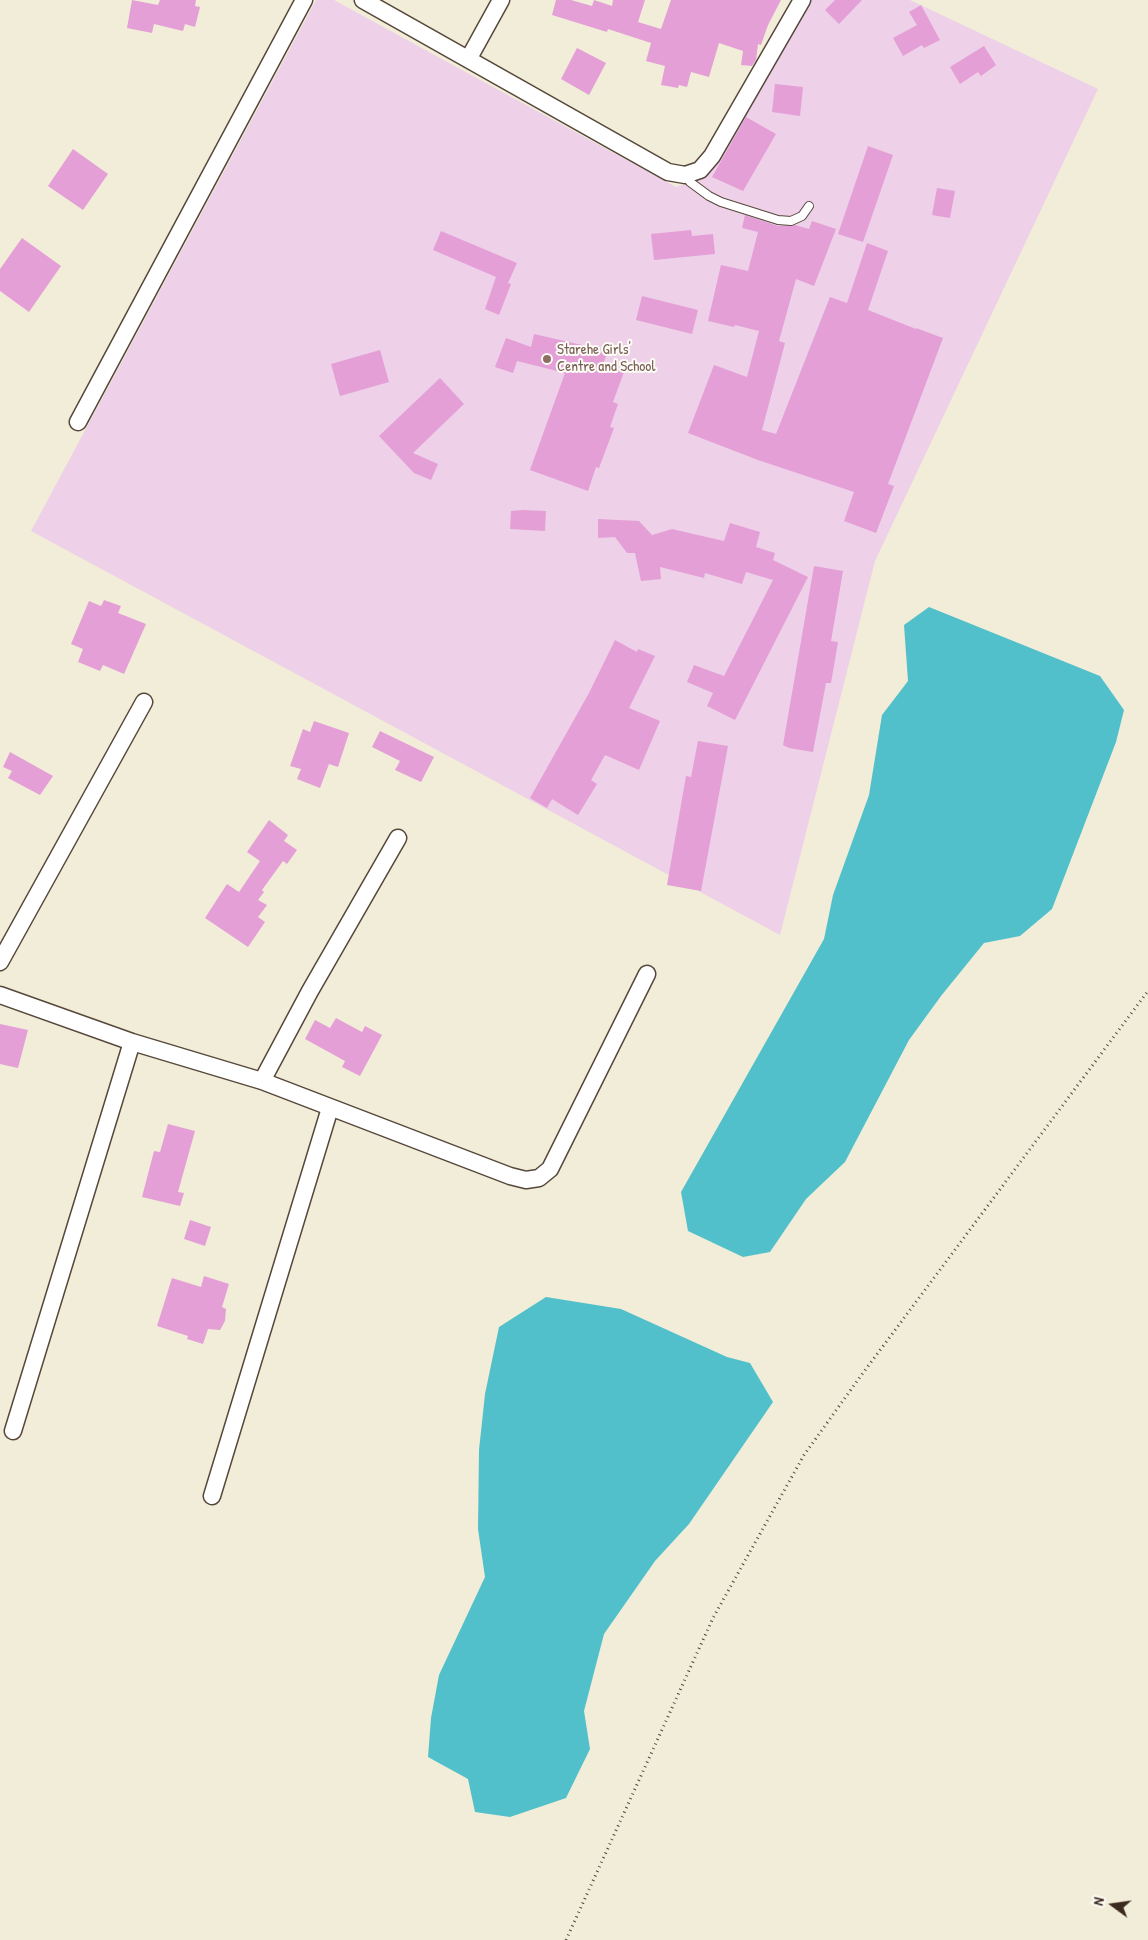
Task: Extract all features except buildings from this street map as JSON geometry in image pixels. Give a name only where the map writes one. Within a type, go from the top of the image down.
[{"type":"street","points":[[78,422],[304,0]]},
{"type":"street","points":[[363,0],[469,58],[668,172],[685,175],[700,170],[712,156],[802,0]]},
{"type":"street","points":[[469,58],[501,0]]},
{"type":"street","points":[[0,962],[144,702]]},
{"type":"street","points":[[262,1081],[310,991],[398,838]]},
{"type":"street","points":[[0,994],[132,1042],[262,1081],[510,1176],[526,1180],[539,1178],[550,1169],[647,974]]},
{"type":"street","points":[[12,1431],[132,1042]]},
{"type":"street","points":[[212,1496],[330,1108]]},
{"type":"lane","points":[[685,175],[690,182],[708,196],[778,220],[791,220],[802,216],[809,206]]},
{"type":"path","points":[[566,1940],[713,1618],[804,1455],[860,1376],[1148,991]]},
{"type":"shaded area","name":"Starehe Girls' Centre and School","points":[[316,0],[334,0],[676,187],[706,176],[811,0],[910,0],[1098,89],[875,561],[780,935],[31,531]]},
{"type":"water","points":[[929,607],[1100,676],[1124,710],[1116,742],[1052,909],[1020,936],[984,943],[941,996],[909,1040],[845,1162],[806,1199],[770,1252],[743,1257],[688,1231],[681,1192],[824,939],[833,895],[869,795],[882,715],[908,681],[904,625]]},
{"type":"water","points":[[546,1297],[621,1309],[727,1357],[750,1363],[773,1402],[689,1524],[655,1561],[604,1634],[584,1711],[590,1749],[566,1798],[510,1817],[475,1812],[468,1779],[428,1757],[431,1718],[439,1675],[485,1577],[478,1529],[479,1450],[485,1394],[499,1327]]},
{"type":"place","name":"Starehe Girls' Centre and School","points":[[547,359]]}]
